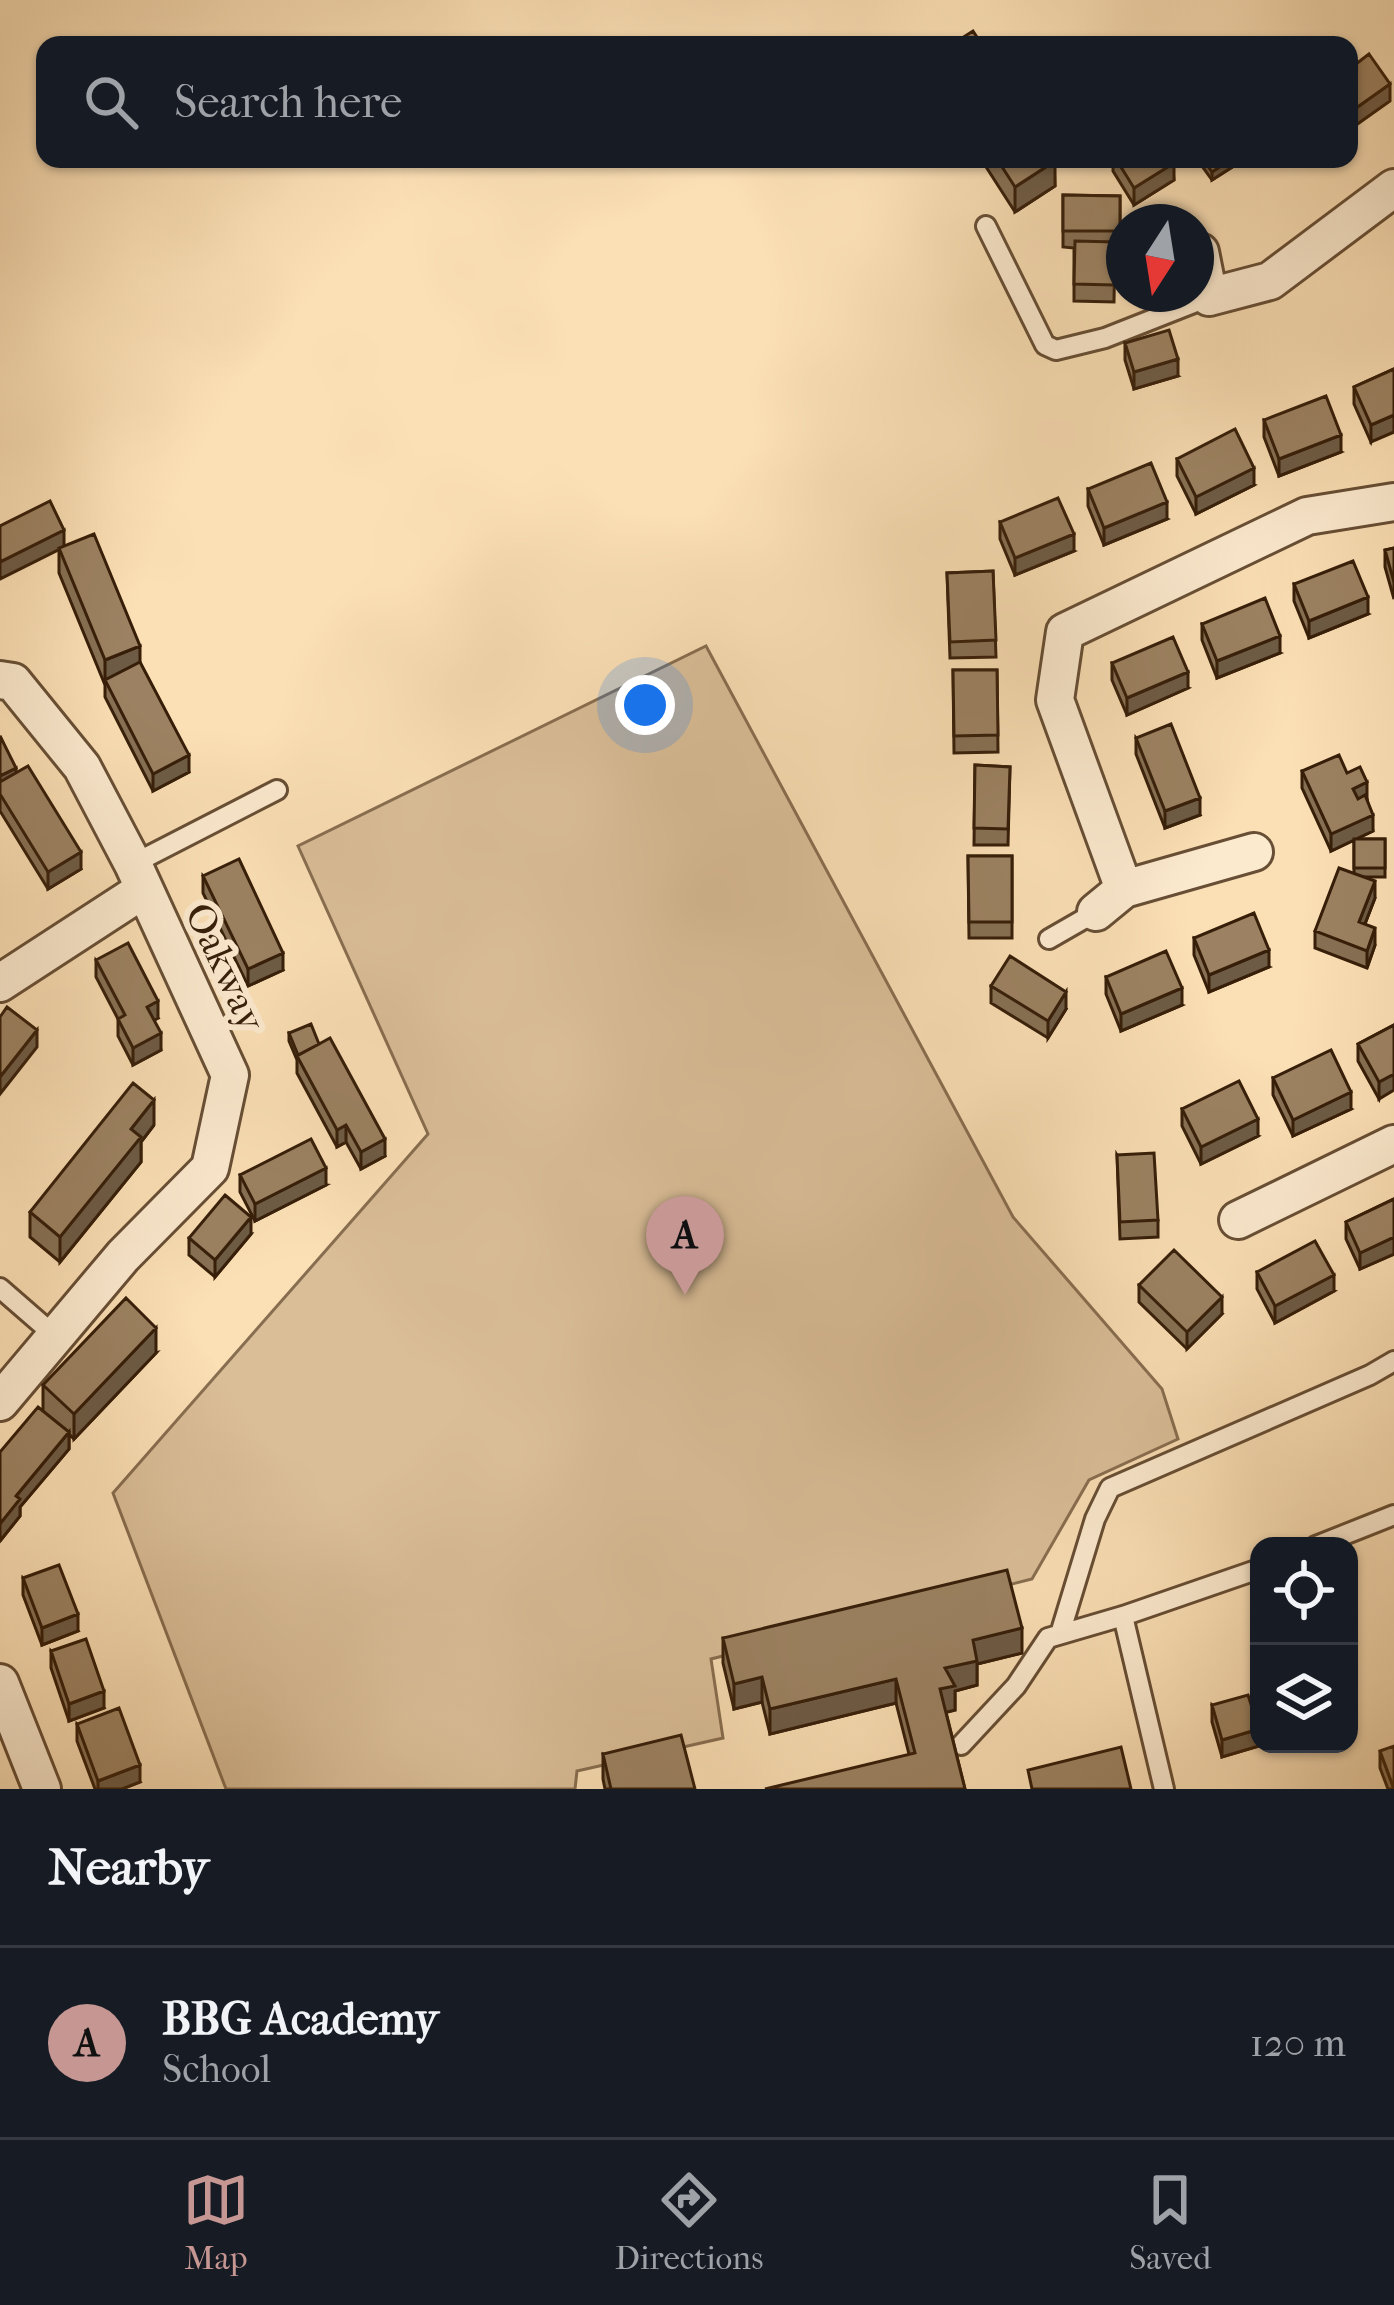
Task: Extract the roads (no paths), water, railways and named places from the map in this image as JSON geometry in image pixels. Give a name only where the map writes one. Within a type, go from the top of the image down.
[{"type":"street","points":[[1214,296],[1270,281],[1394,188]]},
{"type":"street","points":[[1254,852],[1110,901],[1054,700],[1065,632],[1306,516],[1394,502]]},
{"type":"street","name":"Oakway","points":[[0,680],[13,682],[82,767],[230,1075],[210,1168],[123,1256],[0,1402]]},
{"type":"street","points":[[0,983],[138,877]]},
{"type":"street","points":[[1238,1220],[1394,1144]]},
{"type":"street","points":[[0,1683],[43,1789]]},
{"type":"lane","points":[[986,226],[1045,345],[1056,350],[1105,338],[1171,312]]},
{"type":"lane","points":[[138,877],[277,790]]},
{"type":"lane","points":[[1049,939],[1110,901]]},
{"type":"lane","points":[[0,1288],[54,1335]]},
{"type":"lane","points":[[1060,1634],[1095,1519],[1110,1489],[1394,1361]]},
{"type":"lane","points":[[1338,1537],[1394,1514]]},
{"type":"lane","points":[[961,1745],[1016,1686],[1048,1637],[1250,1572]]},
{"type":"lane","points":[[1123,1616],[1164,1789]]},
{"type":"place","name":"BBG Academy","points":[[685,1295]]}]
